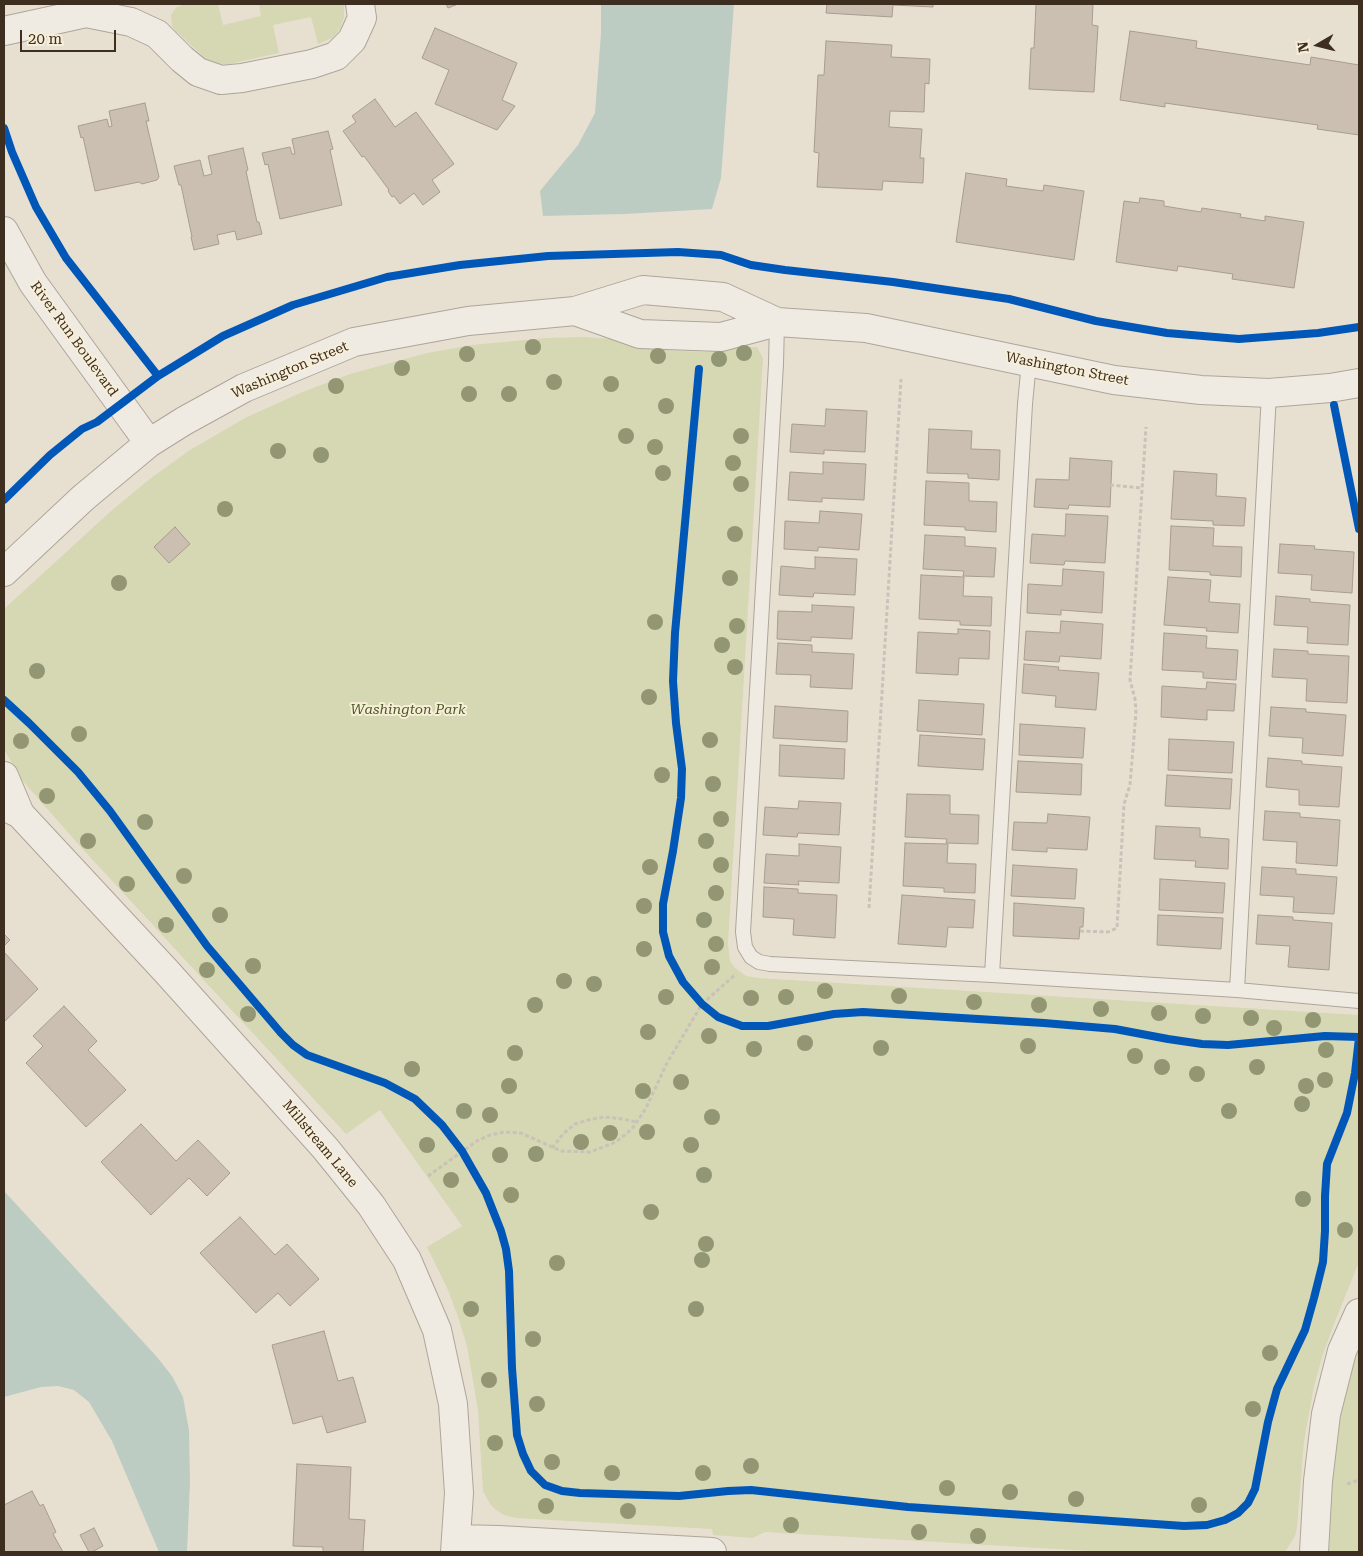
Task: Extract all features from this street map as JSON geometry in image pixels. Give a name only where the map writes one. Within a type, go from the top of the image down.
[{"type":"street","points":[[4,31],[86,14],[120,4]]},
{"type":"street","points":[[86,14],[131,22],[157,34],[198,72],[221,80],[242,78],[312,64],[336,56],[352,40],[362,18],[360,4]]},
{"type":"street","name":"River Run Boulevard","points":[[4,231],[33,283],[149,443]]},
{"type":"street","name":"Washington Street","points":[[4,572],[82,498],[149,443],[184,421],[244,388],[354,342],[468,321],[575,311],[643,290],[723,297],[777,322]]},
{"type":"street","name":"Washington Street","points":[[575,311],[640,334],[722,337],[777,322],[866,328],[1114,380],[1201,390],[1269,393],[1330,388],[1359,383]]},
{"type":"street","name":"Millstream Lane","points":[[4,776],[12,810],[166,971],[325,1148],[371,1205],[407,1260],[437,1330],[453,1404],[459,1493],[456,1546]]},
{"type":"street","points":[[1314,1552],[1318,1481],[1326,1414],[1342,1351],[1359,1313]]},
{"type":"street","points":[[456,1546],[509,1540],[712,1552]]},
{"type":"lane","points":[[777,322],[744,922],[744,947],[751,957],[759,962],[770,964],[1237,990],[1359,1001]]},
{"type":"lane","points":[[992,975],[1024,414],[1029,362]]},
{"type":"lane","points":[[1237,990],[1269,393]]},
{"type":"path","points":[[869,908],[901,379]]},
{"type":"path","points":[[1080,932],[1108,932],[1117,928],[1124,804],[1132,772],[1136,712],[1130,680],[1146,428]]},
{"type":"path","points":[[1110,485],[1142,488]]},
{"type":"path","points":[[428,1176],[460,1148],[490,1135],[504,1132],[521,1133],[561,1151],[590,1152],[616,1142],[632,1129],[646,1108],[667,1062],[704,1006],[739,971]]},
{"type":"path","points":[[695,997],[704,1006]]},
{"type":"path","points":[[552,1148],[575,1124],[604,1117],[636,1122]]},
{"type":"path","points":[[460,1148],[467,1159]]},
{"type":"path","points":[[1344,1485],[1359,1480]]},
{"type":"green space","points":[[186,4],[218,4],[223,25],[261,16],[259,4],[344,4],[344,17],[337,33],[332,38],[318,44],[311,17],[273,25],[279,53],[229,64],[218,64],[207,60],[172,26],[171,15],[174,10]]},
{"type":"green space","name":"Washington Park","points":[[583,337],[615,339],[648,349],[708,352],[739,347],[757,347],[763,358],[728,943],[730,961],[735,968],[746,976],[758,978],[1359,1015],[1359,1262],[1323,1354],[1314,1386],[1304,1441],[1297,1527],[1295,1536],[1285,1552],[1108,1552],[765,1532],[753,1538],[713,1535],[712,1529],[516,1518],[504,1515],[490,1504],[483,1491],[478,1410],[467,1346],[448,1290],[427,1247],[462,1226],[380,1110],[346,1134],[79,845],[21,779],[4,749],[4,609],[111,511],[151,478],[190,450],[245,418],[300,393],[350,374],[427,353],[472,345],[546,338]]},
{"type":"green space","points":[[1359,1345],[1359,1552],[1326,1552],[1337,1408]]},
{"type":"shaded area","points":[[601,4],[734,4],[721,178],[712,209],[543,216],[540,191],[578,145],[595,113],[601,33]]},
{"type":"shaded area","points":[[4,1191],[157,1357],[172,1376],[183,1397],[189,1430],[190,1482],[187,1552],[159,1552],[112,1441],[89,1402],[74,1390],[58,1386],[41,1387],[4,1397]]},
{"type":"building","points":[[446,4],[458,4],[448,8]]},
{"type":"building","points":[[827,4],[933,4],[933,7],[893,5],[892,17],[826,13]]},
{"type":"building","points":[[1036,4],[1093,4],[1092,25],[1098,26],[1094,92],[1029,89],[1031,48],[1034,48]]},
{"type":"building","points":[[435,28],[517,63],[502,100],[515,106],[497,130],[435,104],[449,70],[422,58]]},
{"type":"building","points":[[1130,31],[1197,41],[1196,48],[1310,65],[1311,57],[1359,65],[1359,135],[1317,129],[1318,125],[1165,103],[1165,107],[1120,100]]},
{"type":"building","points":[[826,41],[892,45],[891,57],[930,59],[929,84],[925,83],[924,112],[890,111],[889,127],[922,129],[920,158],[924,158],[923,183],[883,181],[882,190],[817,187],[819,153],[814,152],[818,75],[824,75]]},
{"type":"building","points":[[375,99],[395,127],[416,112],[454,164],[432,180],[440,192],[423,205],[414,193],[400,204],[394,196],[392,197],[364,156],[362,157],[343,131],[356,122],[352,116]]},
{"type":"building","points":[[145,103],[149,121],[146,121],[159,177],[157,180],[142,184],[139,182],[95,191],[83,137],[81,138],[78,126],[107,119],[109,127],[112,126],[109,111]]},
{"type":"building","points":[[328,131],[333,149],[330,150],[342,205],[280,219],[268,164],[265,165],[262,153],[290,147],[292,154],[295,154],[292,139]]},
{"type":"building","points":[[243,148],[257,222],[259,222],[262,234],[237,240],[235,231],[217,235],[219,244],[194,250],[181,185],[179,185],[174,166],[200,160],[204,176],[212,174],[208,156]]},
{"type":"building","points":[[966,173],[1007,179],[1006,186],[1043,191],[1044,185],[1084,191],[1074,260],[956,242]]},
{"type":"building","points":[[1140,198],[1164,201],[1164,206],[1201,212],[1202,208],[1241,214],[1240,217],[1265,221],[1265,216],[1304,222],[1294,288],[1232,279],[1233,274],[1178,266],[1177,271],[1116,262],[1124,201],[1139,203]]},
{"type":"building","points":[[826,409],[867,411],[865,452],[824,450],[824,454],[790,452],[792,424],[825,426]]},
{"type":"building","points":[[929,429],[972,431],[971,449],[1000,450],[999,480],[968,478],[968,474],[927,473]]},
{"type":"building","points":[[1070,458],[1112,461],[1110,507],[1069,505],[1068,509],[1034,507],[1036,479],[1069,480]]},
{"type":"building","points":[[823,462],[866,464],[864,500],[822,498],[822,502],[788,500],[790,472],[823,474]]},
{"type":"building","points":[[1174,471],[1217,474],[1216,496],[1246,498],[1244,526],[1213,525],[1213,521],[1171,519]]},
{"type":"building","points":[[926,481],[969,483],[969,501],[997,502],[996,532],[965,530],[965,527],[924,525]]},
{"type":"building","points":[[820,511],[862,514],[859,550],[818,547],[818,551],[784,549],[785,521],[819,523]]},
{"type":"building","points":[[1066,514],[1108,516],[1105,563],[1065,561],[1064,565],[1030,563],[1032,534],[1065,536]]},
{"type":"building","points":[[1171,526],[1214,528],[1213,546],[1242,547],[1241,577],[1210,575],[1210,572],[1169,570]]},
{"type":"building","points":[[175,527],[190,544],[169,563],[154,547]]},
{"type":"building","points":[[925,535],[965,537],[965,546],[996,548],[994,577],[963,576],[964,571],[923,569]]},
{"type":"building","points":[[1280,544],[1315,546],[1314,549],[1354,552],[1352,593],[1311,590],[1312,575],[1278,573]]},
{"type":"building","points":[[815,557],[857,559],[855,595],[814,593],[813,597],[779,595],[781,566],[815,569]]},
{"type":"building","points":[[1063,569],[1104,572],[1102,613],[1061,610],[1061,615],[1027,613],[1028,584],[1062,586]]},
{"type":"building","points":[[921,575],[964,577],[963,596],[992,597],[991,626],[960,625],[960,621],[919,619]]},
{"type":"building","points":[[1168,577],[1211,580],[1209,602],[1240,604],[1238,633],[1206,631],[1207,628],[1164,625]]},
{"type":"building","points":[[1276,596],[1310,599],[1310,602],[1350,605],[1348,645],[1307,643],[1308,627],[1274,625]]},
{"type":"building","points":[[812,605],[854,607],[852,639],[811,637],[811,641],[777,639],[778,611],[812,612]]},
{"type":"building","points":[[1061,621],[1103,624],[1101,659],[1060,656],[1059,662],[1024,660],[1026,631],[1060,633]]},
{"type":"building","points":[[958,629],[990,631],[989,659],[959,658],[958,675],[916,673],[918,632],[958,634]]},
{"type":"building","points":[[1164,633],[1207,636],[1206,648],[1238,650],[1236,680],[1203,678],[1203,672],[1162,670]]},
{"type":"building","points":[[778,643],[812,645],[812,652],[854,654],[852,689],[810,687],[811,675],[776,674]]},
{"type":"building","points":[[1274,649],[1308,651],[1308,654],[1349,656],[1347,703],[1306,701],[1307,679],[1272,677]]},
{"type":"building","points":[[1024,664],[1059,667],[1058,670],[1099,673],[1096,710],[1055,707],[1056,696],[1022,693]]},
{"type":"building","points":[[1207,682],[1236,684],[1234,711],[1207,710],[1207,720],[1161,717],[1162,686],[1206,689]]},
{"type":"building","points":[[919,700],[984,704],[982,735],[917,731]]},
{"type":"building","points":[[775,706],[848,711],[847,742],[773,738]]},
{"type":"building","points":[[1271,707],[1306,709],[1306,712],[1346,715],[1343,756],[1302,753],[1303,738],[1269,736]]},
{"type":"building","points":[[1020,724],[1085,728],[1083,758],[1019,755]]},
{"type":"building","points":[[920,735],[985,739],[983,770],[918,766]]},
{"type":"building","points":[[1169,739],[1234,742],[1232,773],[1168,770]]},
{"type":"building","points":[[780,745],[845,749],[844,779],[779,776]]},
{"type":"building","points":[[1268,758],[1302,761],[1302,764],[1342,767],[1339,807],[1299,805],[1299,790],[1266,787]]},
{"type":"building","points":[[1018,761],[1082,764],[1081,795],[1016,792]]},
{"type":"building","points":[[1167,775],[1232,779],[1230,809],[1165,806]]},
{"type":"building","points":[[907,794],[950,795],[950,814],[979,815],[978,844],[946,843],[947,839],[905,837]]},
{"type":"building","points":[[799,801],[841,803],[839,835],[798,833],[797,837],[763,835],[765,807],[798,809]]},
{"type":"building","points":[[1265,811],[1300,813],[1300,817],[1340,820],[1337,866],[1296,863],[1297,842],[1263,840]]},
{"type":"building","points":[[1048,814],[1090,817],[1087,850],[1047,848],[1047,852],[1012,850],[1014,822],[1047,823]]},
{"type":"building","points":[[1156,826],[1200,828],[1200,837],[1229,839],[1228,869],[1195,867],[1196,861],[1154,859]]},
{"type":"building","points":[[905,843],[948,844],[947,863],[976,864],[975,893],[944,892],[944,888],[903,886]]},
{"type":"building","points":[[799,844],[841,847],[839,883],[798,881],[799,885],[764,883],[766,854],[799,856]]},
{"type":"building","points":[[1013,865],[1077,869],[1075,899],[1011,896]]},
{"type":"building","points":[[1262,867],[1296,869],[1296,874],[1337,877],[1334,914],[1293,912],[1294,897],[1260,895]]},
{"type":"building","points":[[1160,879],[1225,883],[1223,913],[1159,910]]},
{"type":"building","points":[[764,887],[798,889],[798,893],[837,895],[835,938],[793,935],[794,919],[763,917]]},
{"type":"building","points":[[902,895],[975,900],[973,928],[948,927],[946,947],[898,944]]},
{"type":"building","points":[[1014,903],[1084,908],[1083,927],[1080,927],[1079,939],[1013,936]]},
{"type":"building","points":[[1158,915],[1223,918],[1221,949],[1157,945]]},
{"type":"building","points":[[1258,915],[1293,917],[1293,920],[1332,923],[1329,970],[1288,967],[1290,946],[1256,944]]},
{"type":"building","points":[[4,934],[10,940],[4,946]]},
{"type":"building","points":[[4,952],[38,989],[4,1022]]},
{"type":"building","points":[[64,1006],[97,1041],[88,1050],[126,1090],[86,1127],[26,1063],[43,1046],[33,1036]]},
{"type":"building","points":[[141,1124],[176,1161],[198,1140],[230,1173],[207,1196],[189,1178],[151,1215],[101,1162]]},
{"type":"building","points":[[240,1217],[275,1255],[287,1244],[319,1279],[290,1306],[278,1293],[256,1313],[200,1253]]},
{"type":"building","points":[[324,1331],[338,1381],[353,1377],[366,1422],[327,1433],[322,1416],[293,1424],[272,1345]]},
{"type":"building","points":[[297,1464],[351,1467],[349,1519],[365,1520],[363,1552],[323,1552],[323,1547],[293,1546]]},
{"type":"building","points":[[32,1491],[40,1506],[43,1504],[56,1532],[53,1534],[63,1552],[4,1552],[4,1505]]},
{"type":"building","points":[[94,1528],[103,1546],[89,1552],[80,1535]]},
{"type":"cycle path","points":[[4,128],[12,152],[36,207],[66,258],[158,376]]},
{"type":"cycle path","points":[[4,500],[50,455],[82,429],[97,422],[158,376],[223,336],[293,305],[387,277],[460,265],[548,256],[678,252],[721,255],[751,265],[893,282],[1009,299],[1096,321],[1167,333],[1239,339],[1318,333],[1359,327]]},
{"type":"cycle path","points":[[699,369],[675,633],[673,681],[682,769],[681,798],[663,904],[663,932],[669,956],[683,982],[702,1004],[718,1017],[742,1026],[768,1026],[834,1014],[863,1012],[1115,1029],[1202,1044],[1228,1045],[1325,1036],[1359,1037]]},
{"type":"cycle path","points":[[1334,405],[1359,529]]},
{"type":"cycle path","points":[[4,700],[78,772],[110,811],[207,946],[293,1045],[307,1055],[385,1083],[415,1099],[442,1125],[462,1151],[486,1193],[506,1249],[509,1271],[512,1368],[517,1435],[531,1471],[545,1485],[562,1491],[679,1496],[751,1490],[908,1507],[1184,1526],[1207,1525],[1225,1520],[1238,1513],[1248,1503],[1255,1489],[1268,1422],[1277,1389],[1305,1330],[1314,1298],[1323,1262],[1327,1164],[1347,1113],[1355,1073],[1359,1038]]}]
